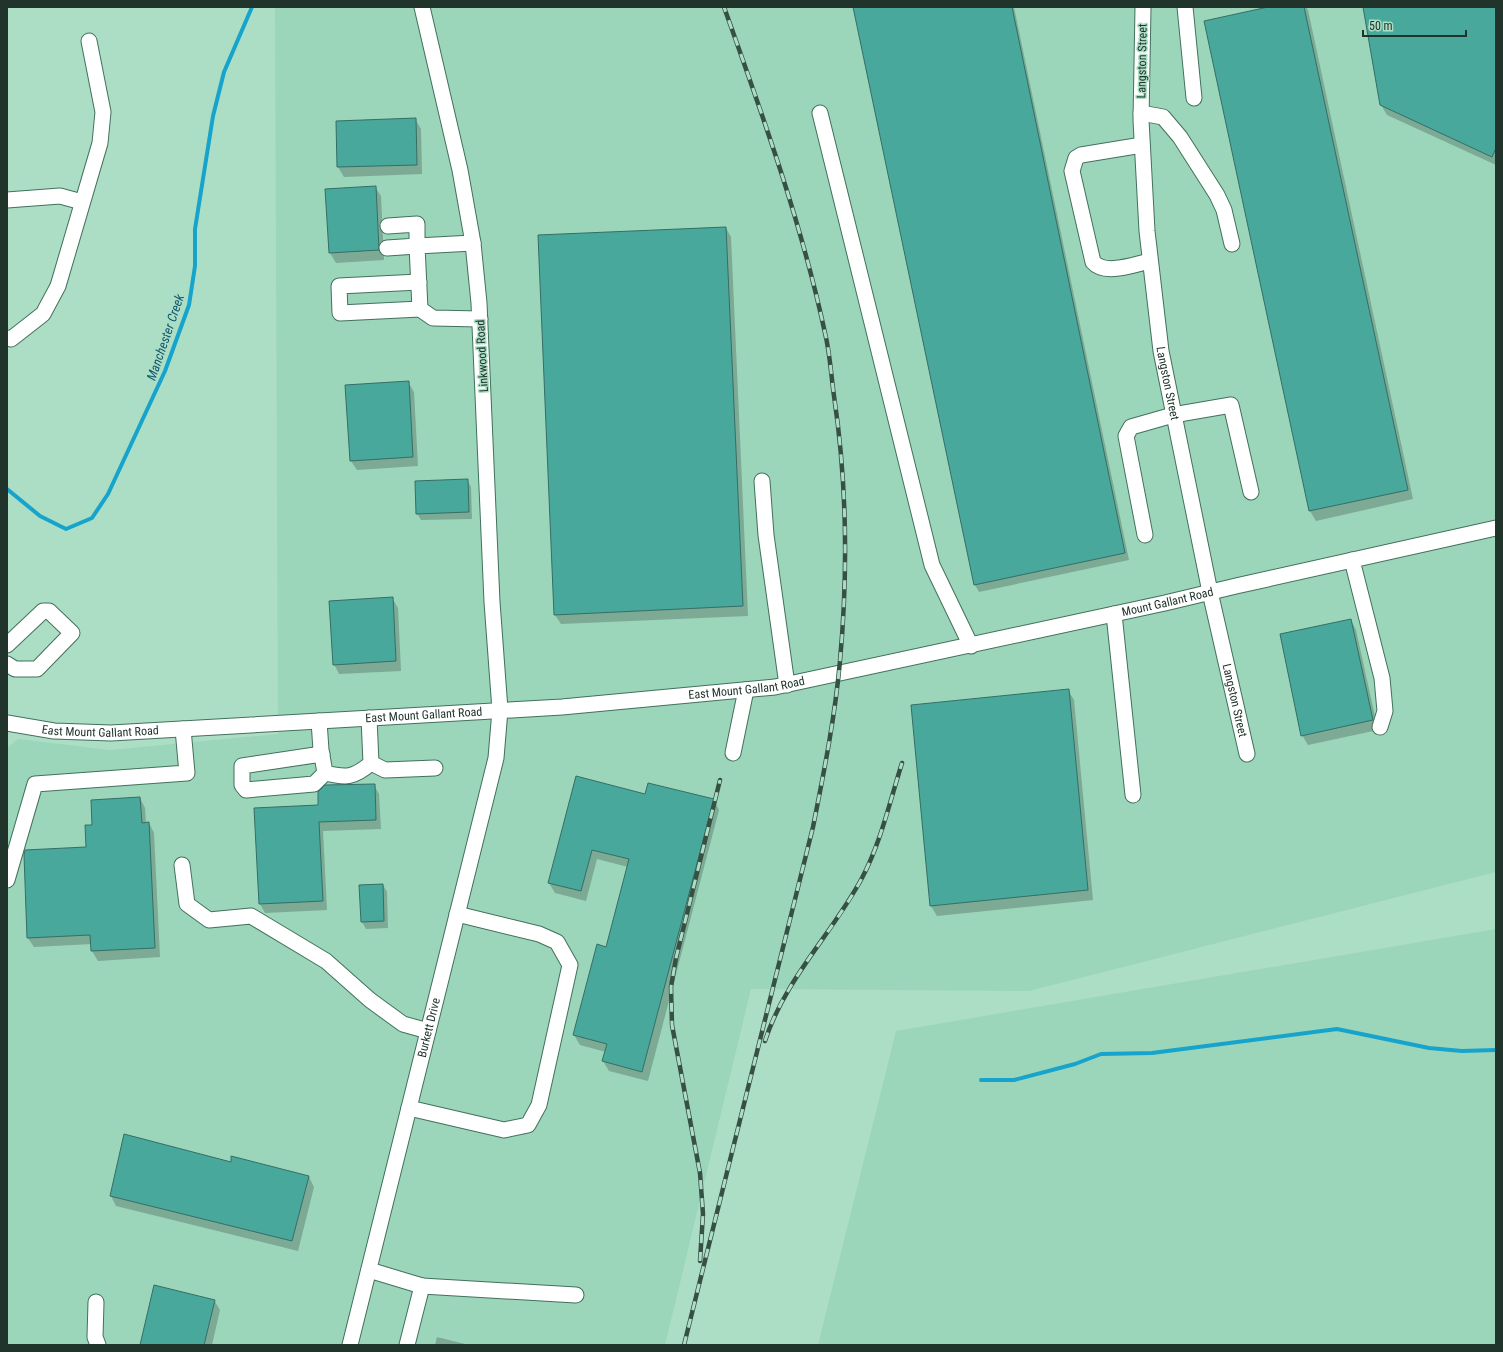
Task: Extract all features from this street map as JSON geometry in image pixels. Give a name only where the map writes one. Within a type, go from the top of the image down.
[{"type":"street","name":"Linkwood Road","points":[[422,7],[460,170],[473,243],[480,319],[492,602],[500,710]]},
{"type":"street","name":"Langston Street","points":[[1143,7],[1141,113],[1142,145],[1150,261],[1161,351],[1210,592],[1247,754]]},
{"type":"street","points":[[1185,7],[1194,98]]},
{"type":"street","points":[[7,338],[11,338],[43,314],[58,286],[100,143],[103,112],[89,41]]},
{"type":"street","points":[[820,112],[932,565],[971,646]]},
{"type":"street","points":[[1141,113],[1163,117],[1180,137],[1222,205],[1232,244]]},
{"type":"street","points":[[1142,145],[1081,155],[1076,158],[1072,171],[1093,262],[1097,267],[1103,269],[1113,268],[1150,261]]},
{"type":"street","points":[[7,200],[60,196],[82,202]]},
{"type":"street","points":[[388,226],[417,224],[420,309]]},
{"type":"street","points":[[387,248],[473,243]]},
{"type":"street","points":[[419,282],[339,286],[340,313],[420,309],[433,318],[480,319]]},
{"type":"street","points":[[1145,535],[1126,436],[1131,427],[1173,415],[1231,404],[1251,492]]},
{"type":"street","points":[[762,481],[766,536],[787,685]]},
{"type":"street","name":"Mount Gallant Road","points":[[838,674],[971,646],[1496,528]]},
{"type":"street","points":[[1352,560],[1382,678],[1385,712],[1380,727]]},
{"type":"street","points":[[7,645],[43,611],[49,611],[72,633],[37,669],[15,669],[7,664]]},
{"type":"street","points":[[1114,614],[1133,795]]},
{"type":"street","name":"East Mount Gallant Road","points":[[7,723],[54,731],[111,733],[562,707],[746,690],[787,685],[838,674]]},
{"type":"street","points":[[733,753],[746,690]]},
{"type":"street","name":"Burkett Drive","points":[[350,1345],[496,758],[500,710]]},
{"type":"street","points":[[325,773],[344,777],[360,773],[370,763],[369,718]]},
{"type":"street","points":[[319,721],[325,773]]},
{"type":"street","points":[[7,880],[35,784],[187,773],[183,729]]},
{"type":"street","points":[[322,754],[242,766],[242,785],[246,790],[314,784],[325,773]]},
{"type":"street","points":[[370,763],[385,770],[435,768]]},
{"type":"street","points":[[182,865],[187,904],[209,920],[251,916],[326,961],[370,1000],[404,1024],[428,1031]]},
{"type":"street","points":[[409,1108],[504,1130],[528,1125],[539,1105],[570,965],[557,942],[551,939],[539,934],[457,914]]},
{"type":"street","points":[[369,1270],[422,1286],[576,1295]]},
{"type":"street","points":[[407,1345],[422,1286]]},
{"type":"street","points":[[96,1302],[95,1337],[98,1345]]},
{"type":"shaded area","points":[[275,7],[1496,7],[1496,872],[1029,991],[751,989],[665,1345],[7,1345],[7,748],[18,739],[110,750],[278,734]]},
{"type":"shaded area","points":[[1496,929],[1496,1345],[818,1345],[896,1031]]},
{"type":"building","points":[[853,7],[1012,7],[1125,553],[974,585]]},
{"type":"building","points":[[1268,7],[1304,7],[1408,490],[1309,511],[1204,21]]},
{"type":"building","points":[[1363,7],[1496,7],[1496,148],[1492,157],[1380,105]]},
{"type":"building","points":[[416,118],[417,165],[337,167],[336,121]]},
{"type":"building","points":[[376,186],[379,250],[329,253],[325,189]]},
{"type":"building","points":[[726,227],[743,606],[554,615],[538,235]]},
{"type":"building","points":[[409,381],[413,457],[350,461],[345,385]]},
{"type":"building","points":[[468,479],[469,512],[416,514],[415,481]]},
{"type":"building","points":[[393,597],[396,661],[333,665],[329,601]]},
{"type":"building","points":[[1351,619],[1373,720],[1301,736],[1280,634]]},
{"type":"building","points":[[1069,689],[1088,890],[930,906],[911,705]]},
{"type":"building","points":[[576,776],[645,794],[648,783],[714,799],[642,1072],[602,1061],[607,1044],[573,1035],[597,944],[606,947],[629,859],[592,850],[581,891],[548,883]]},
{"type":"building","points":[[375,784],[376,820],[319,822],[323,901],[259,904],[254,808],[318,805],[318,792],[325,785]]},
{"type":"building","points":[[140,797],[142,823],[149,822],[155,948],[91,951],[90,935],[27,938],[25,850],[86,847],[85,825],[92,825],[91,800]]},
{"type":"building","points":[[383,884],[384,921],[361,922],[359,885]]},
{"type":"building","points":[[124,1134],[231,1162],[231,1156],[309,1176],[292,1241],[110,1196]]},
{"type":"building","points":[[154,1285],[215,1300],[204,1345],[140,1345]]},
{"type":"waterway","name":"Manchester Creek","points":[[7,489],[40,516],[66,529],[92,518],[108,494],[165,371],[189,305],[195,266],[195,229],[213,116],[224,72],[252,7]]},
{"type":"waterway","points":[[981,1080],[1014,1080],[1075,1064],[1101,1054],[1152,1053],[1337,1029],[1429,1048],[1462,1051],[1496,1050]]},
{"type":"railway","points":[[684,1345],[813,827],[832,724],[843,628],[845,561],[844,495],[842,462],[827,341],[793,209],[724,7]]},
{"type":"railway","points":[[765,1041],[784,997],[850,899],[869,864],[885,821],[902,763]]},
{"type":"railway","points":[[700,1261],[703,1214],[700,1173],[672,1025],[671,987],[676,958],[720,780]]}]
